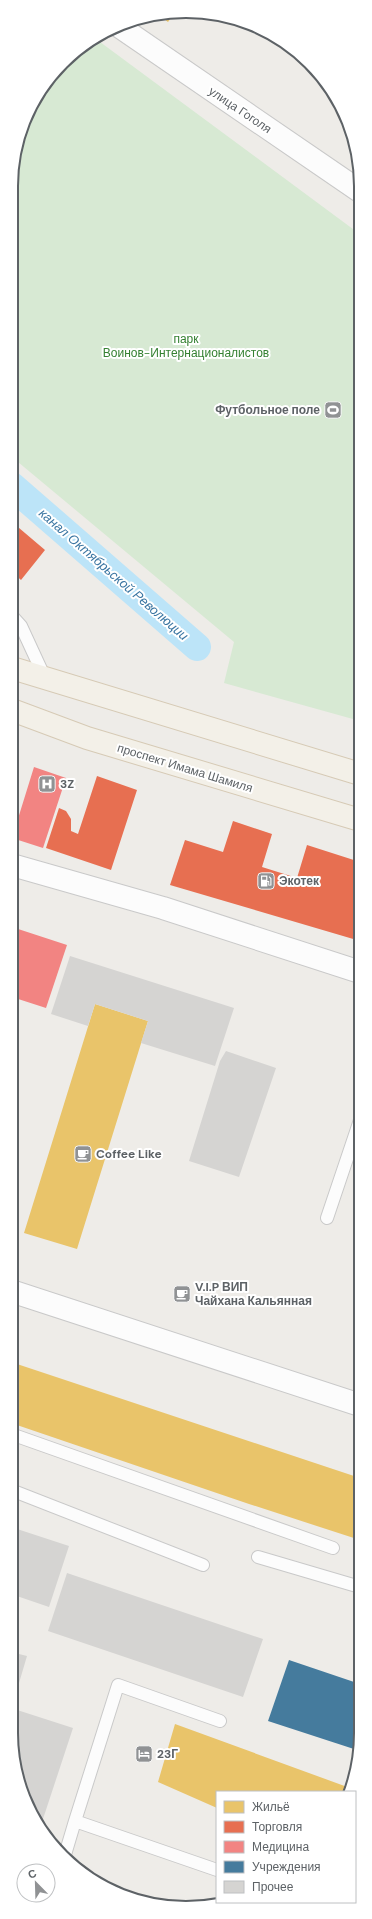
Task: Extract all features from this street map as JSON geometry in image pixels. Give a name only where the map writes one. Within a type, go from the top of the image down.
[{"type":"main road","points":[[18,670],[354,772]]},
{"type":"main road","name":"проспект Имама Шамиля","points":[[18,712],[87,738],[354,818]]},
{"type":"street","name":"улица Гоголя","points":[[124,30],[354,187]]},
{"type":"street","points":[[18,867],[163,908],[354,970]]},
{"type":"street","points":[[18,1293],[354,1403]]},
{"type":"lane","points":[[18,623],[21,626],[45,678]]},
{"type":"lane","points":[[327,1218],[354,1138]]},
{"type":"lane","points":[[18,1436],[333,1548]]},
{"type":"lane","points":[[18,1493],[203,1565]]},
{"type":"lane","points":[[258,1557],[354,1585]]},
{"type":"lane","points":[[66,1851],[118,1685],[220,1721]]},
{"type":"lane","points":[[75,1822],[216,1870]]},
{"type":"green space","name":"парк Воинов-Интернационалистов","points":[[100,42],[354,230],[354,719],[224,683],[234,642],[18,462],[18,175],[21,153],[35,112],[46,93],[67,67]]},
{"type":"building: Жильё","points":[[171,18],[168,22],[164,19]]},
{"type":"building: Жильё","points":[[95,1004],[148,1021],[77,1249],[24,1233]]},
{"type":"building: Жильё","points":[[18,1364],[354,1476],[354,1538],[18,1425]]},
{"type":"building: Жильё","points":[[175,1724],[345,1786],[343,1791],[216,1791],[216,1808],[158,1782]]},
{"type":"building: Торговля","points":[[18,527],[45,550],[21,580],[18,577]]},
{"type":"building: Торговля","points":[[97,776],[137,790],[111,870],[46,848],[59,808],[66,811],[71,819],[71,831],[78,834]]},
{"type":"building: Торговля","name":"Экотек","points":[[233,821],[272,834],[262,867],[297,878],[307,845],[354,860],[354,939],[170,885],[185,840],[223,852]]},
{"type":"building: Медицина","points":[[34,767],[66,778],[43,848],[18,840],[18,819]]},
{"type":"building: Медицина","points":[[18,929],[67,945],[46,1008],[18,999]]},
{"type":"building: Учреждения","points":[[289,1660],[354,1682],[354,1749],[268,1721]]},
{"type":"building: Прочее","points":[[70,956],[234,1008],[215,1066],[141,1043],[148,1021],[95,1004],[88,1026],[51,1014]]},
{"type":"building: Прочее","points":[[226,1051],[276,1068],[239,1177],[189,1161],[220,1061]]},
{"type":"building: Прочее","points":[[18,1529],[69,1546],[49,1607],[18,1596]]},
{"type":"building: Прочее","points":[[67,1573],[263,1639],[243,1697],[48,1631]]},
{"type":"building: Прочее","points":[[18,1654],[27,1656],[18,1686]]},
{"type":"building: Прочее","points":[[18,1710],[73,1728],[43,1820],[35,1807],[21,1766],[18,1744]]},
{"type":"waterway","name":"канал Октябрьской Революции","points":[[18,491],[197,647]]},
{"type":"place","name":"Футбольное поле","points":[[333,410]]},
{"type":"place","name":"3Z","points":[[47,784]]},
{"type":"place","name":"Экотек","points":[[266,881]]},
{"type":"place","name":"Coffee Like","points":[[83,1154]]},
{"type":"place","name":"V.I.P ВИП Чайхана Кальянная","points":[[182,1294]]},
{"type":"place","name":"23Г","points":[[144,1754]]}]
